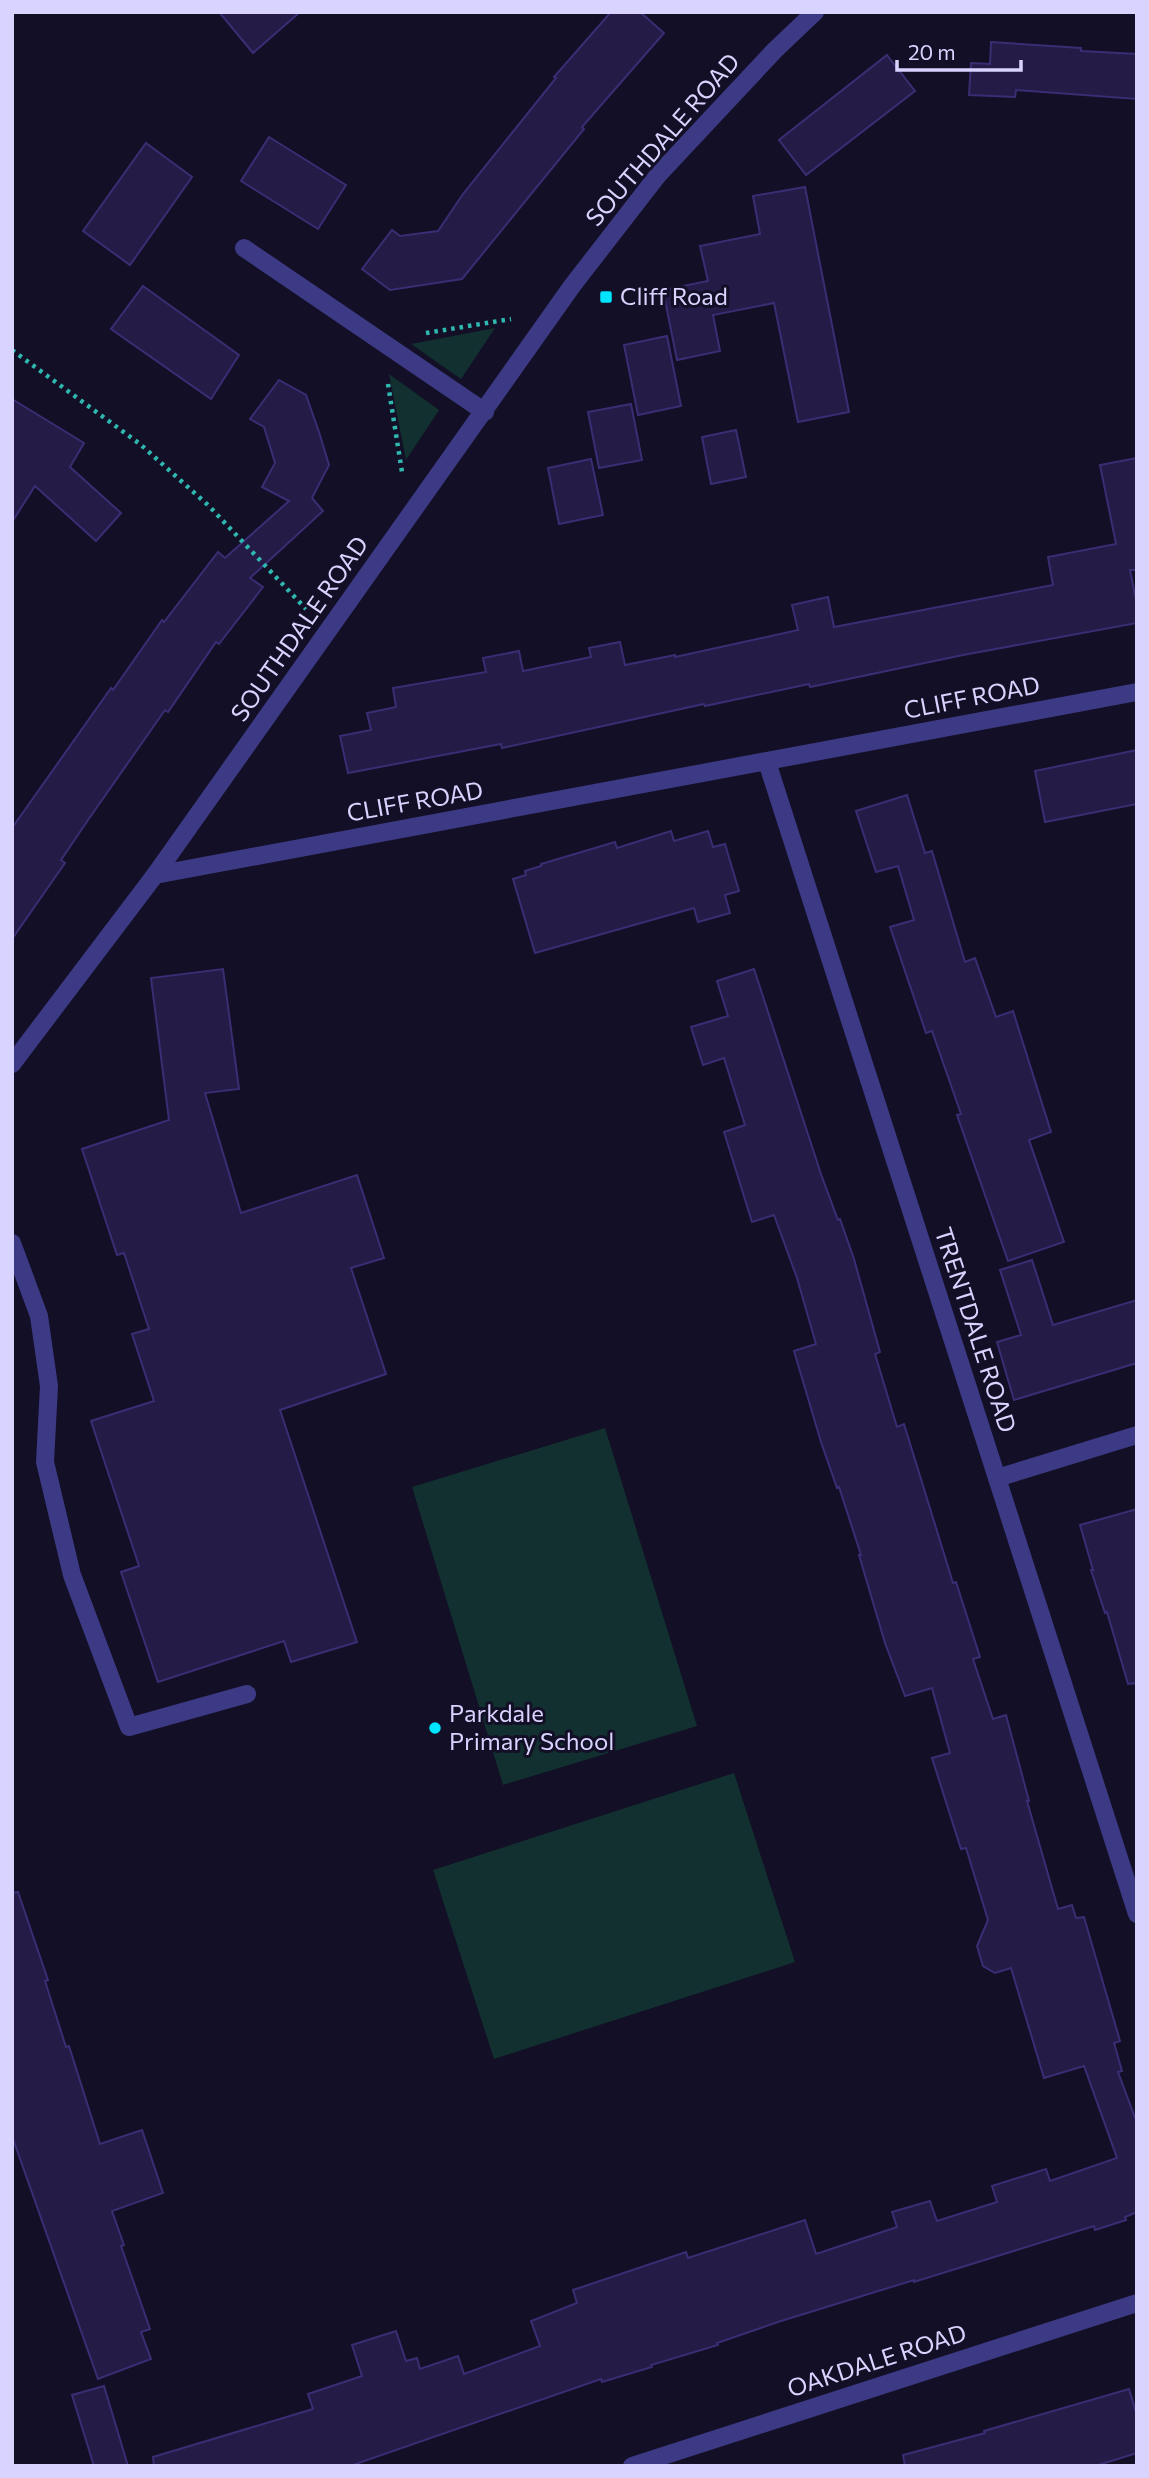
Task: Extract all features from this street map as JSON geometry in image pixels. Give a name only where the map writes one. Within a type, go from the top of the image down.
[{"type":"street","name":"SOUTHDALE ROAD","points":[[12,1065],[155,875],[572,286],[658,175],[775,50],[815,12]]},
{"type":"street","points":[[244,248],[485,412]]},
{"type":"street","name":"CLIFF ROAD","points":[[155,875],[1137,692]]},
{"type":"street","name":"TRENTDALE ROAD","points":[[767,762],[1137,1914]]},
{"type":"street","points":[[12,1243],[39,1316],[49,1386],[45,1462],[72,1575],[129,1727],[247,1694]]},
{"type":"street","points":[[997,1478],[1137,1435]]},
{"type":"street","name":"OAKDALE ROAD","points":[[632,2466],[1137,2303]]},
{"type":"path","points":[[12,350],[150,453],[209,506],[329,632]]},
{"type":"green space","points":[[495,328],[461,379],[411,344]]},
{"type":"green space","points":[[389,374],[439,410],[406,460]]},
{"type":"green space","points":[[605,1428],[697,1726],[503,1785],[412,1487]]},
{"type":"green space","points":[[734,1773],[795,1962],[494,2059],[433,1870]]},
{"type":"building","points":[[219,12],[300,12],[253,53]]},
{"type":"building","points":[[611,12],[640,12],[664,33],[582,127],[584,129],[462,279],[390,290],[362,269],[392,230],[400,236],[438,231],[463,194],[556,78],[554,77]]},
{"type":"building","points":[[991,42],[1137,54],[1137,99],[1016,90],[1015,97],[969,95],[971,63],[990,64]]},
{"type":"building","points":[[887,55],[915,91],[806,175],[779,140]]},
{"type":"building","points":[[269,137],[346,185],[318,229],[241,181]]},
{"type":"building","points":[[146,143],[192,177],[130,265],[83,231]]},
{"type":"building","points":[[805,187],[849,412],[798,422],[774,303],[713,315],[720,351],[677,360],[663,290],[708,281],[700,246],[760,234],[753,196]]},
{"type":"building","points":[[143,286],[239,355],[211,399],[111,329]]},
{"type":"building","points":[[667,336],[681,406],[638,415],[624,345]]},
{"type":"building","points":[[279,380],[306,395],[319,432],[329,465],[312,498],[323,511],[250,578],[263,587],[219,644],[216,642],[168,712],[165,710],[61,860],[65,863],[12,939],[12,828],[111,688],[113,690],[162,620],[164,622],[218,552],[225,558],[289,501],[262,487],[275,463],[264,427],[250,419]]},
{"type":"building","points":[[12,399],[84,443],[70,467],[121,513],[96,541],[35,486],[12,522]]},
{"type":"building","points":[[631,404],[642,460],[599,468],[588,412]]},
{"type":"building","points":[[736,430],[746,477],[711,484],[702,437]]},
{"type":"building","points":[[1137,458],[1137,570],[1130,570],[1137,605],[1137,623],[810,687],[809,684],[705,706],[704,704],[502,748],[501,744],[348,773],[340,736],[371,730],[367,713],[396,707],[393,688],[486,672],[483,658],[519,651],[523,671],[591,657],[589,648],[620,642],[625,665],[798,630],[792,605],[828,597],[834,627],[1053,585],[1048,557],[1116,544],[1100,465]]},
{"type":"building","points":[[591,459],[603,515],[559,524],[548,468]]},
{"type":"building","points":[[1137,750],[1137,804],[1045,822],[1035,771]]},
{"type":"building","points":[[907,795],[925,853],[932,851],[965,962],[975,958],[996,1017],[1013,1011],[1051,1132],[1029,1140],[1064,1242],[1008,1261],[957,1115],[961,1114],[932,1031],[926,1033],[890,927],[914,920],[898,866],[876,872],[856,811]]},
{"type":"building","points":[[671,831],[674,841],[708,831],[713,847],[725,844],[739,891],[725,895],[730,913],[698,922],[694,908],[535,953],[513,879],[526,875],[525,871],[541,864],[615,842],[617,848]]},
{"type":"building","points":[[223,969],[239,1089],[205,1093],[241,1213],[357,1175],[384,1258],[351,1268],[386,1374],[280,1410],[357,1642],[291,1662],[284,1641],[158,1682],[121,1572],[139,1566],[91,1421],[154,1401],[132,1334],[149,1329],[124,1253],[117,1255],[82,1149],[169,1120],[151,978]]},
{"type":"building","points":[[754,969],[821,1174],[854,1259],[880,1352],[875,1354],[897,1427],[904,1424],[953,1583],[956,1582],[980,1657],[973,1659],[993,1719],[1006,1715],[1058,1909],[1072,1905],[1076,1918],[1084,1917],[1120,2041],[1114,2043],[1122,2071],[1118,2072],[1137,2123],[1137,2212],[1125,2217],[1126,2220],[1095,2230],[1094,2226],[914,2280],[781,2321],[717,2343],[718,2345],[651,2365],[652,2367],[602,2382],[601,2379],[350,2466],[154,2466],[153,2457],[313,2409],[308,2394],[362,2376],[352,2345],[396,2331],[406,2361],[417,2358],[420,2369],[458,2356],[464,2374],[540,2346],[531,2321],[577,2303],[573,2290],[686,2252],[688,2258],[805,2220],[816,2254],[897,2227],[892,2212],[930,2201],[937,2221],[997,2202],[992,2186],[1046,2169],[1050,2181],[1117,2158],[1084,2066],[1044,2078],[1011,1968],[995,1973],[983,1966],[977,1946],[988,1920],[966,1848],[961,1849],[932,1758],[950,1753],[932,1688],[905,1696],[885,1643],[861,1555],[821,1442],[794,1351],[816,1344],[797,1278],[774,1215],[752,1222],[724,1132],[745,1125],[724,1058],[703,1065],[691,1027],[728,1016],[717,981]]},
{"type":"building","points":[[1032,1260],[1053,1325],[1137,1300],[1137,1363],[1014,1400],[997,1342],[1021,1335],[1000,1270]]},
{"type":"building","points":[[1137,1509],[1137,1683],[1128,1684],[1107,1612],[1105,1613],[1091,1570],[1080,1525]]},
{"type":"building","points":[[18,1892],[48,1980],[45,1981],[66,2047],[69,2046],[100,2144],[142,2130],[163,2193],[112,2211],[124,2245],[121,2246],[150,2329],[141,2332],[151,2359],[98,2379],[12,2136],[12,1893]]},
{"type":"building","points":[[104,2386],[128,2466],[94,2466],[72,2395]]},
{"type":"building","points":[[1129,2389],[1137,2416],[1137,2453],[1095,2466],[905,2466],[903,2455]]},
{"type":"place","name":"Cliff Road","points":[[606,297]]},
{"type":"place","name":"Parkdale Primary School","points":[[435,1728]]}]
